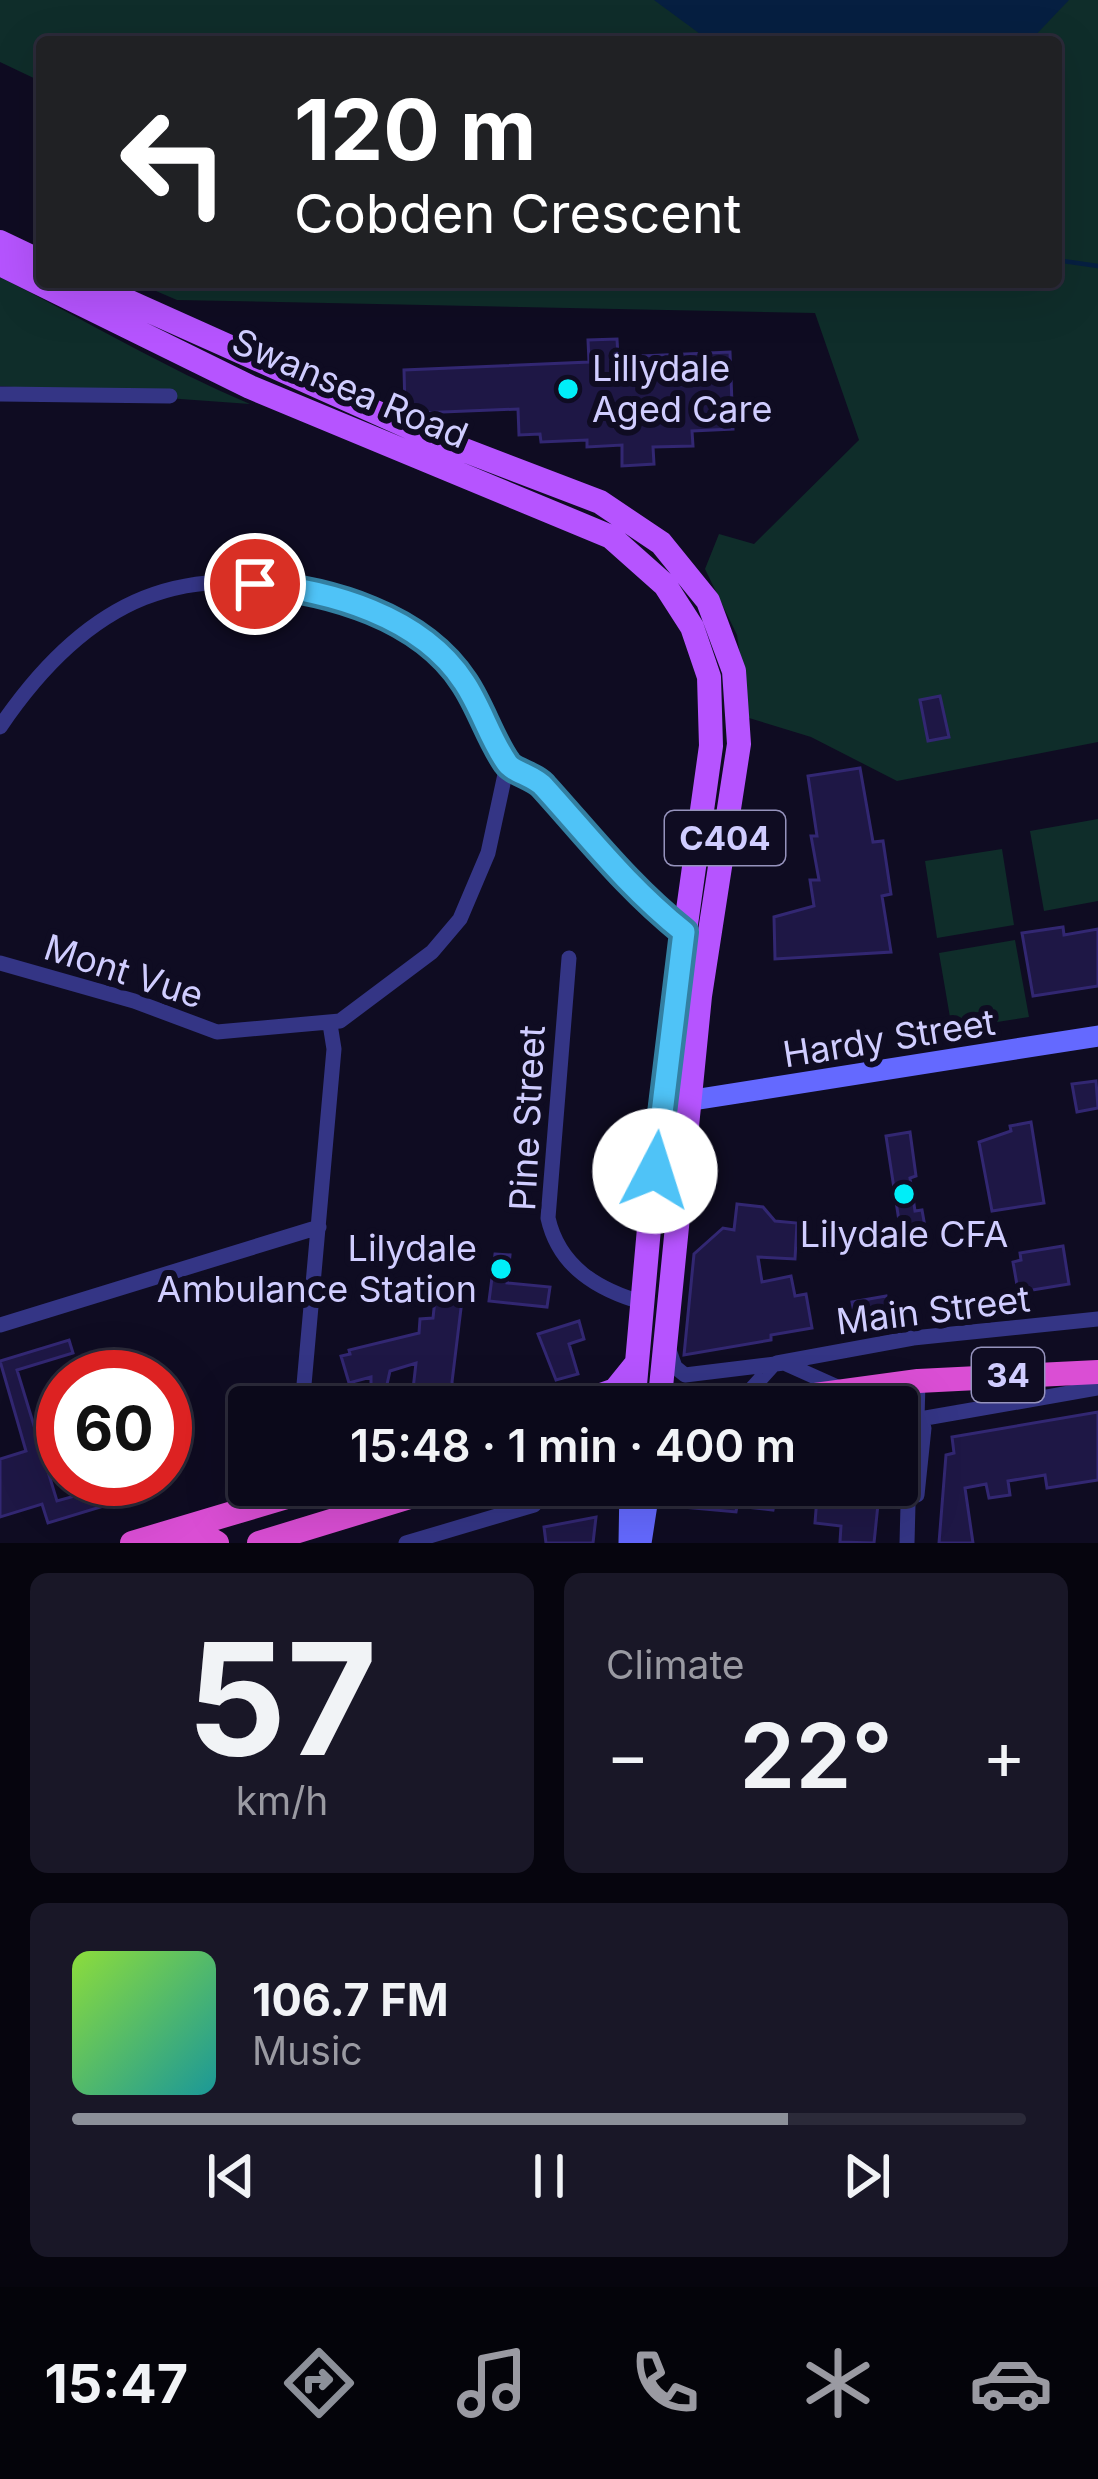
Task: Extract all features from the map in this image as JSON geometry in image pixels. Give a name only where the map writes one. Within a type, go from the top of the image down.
[{"type":"highway","name":"34","points":[[875,1386],[1098,1372]]},
{"type":"highway","points":[[132,1543],[250,1506]]},
{"type":"highway","points":[[311,1506],[314,1527]]},
{"type":"highway","points":[[259,1543],[382,1506]]},
{"type":"highway","points":[[170,1532],[199,1533],[218,1543]]},
{"type":"main road","points":[[0,242],[36,259]]},
{"type":"main road","name":"Swansea Road","points":[[0,264],[36,282]]},
{"type":"main road","name":"Swansea Road","points":[[48,288],[250,387],[588,526],[631,552],[665,585],[692,627],[712,700],[711,746],[684,932]]},
{"type":"main road","name":"Swansea Road","points":[[99,288],[275,369],[600,502],[662,543],[695,581],[719,623],[738,695],[739,745],[728,821]]},
{"type":"main road","points":[[207,367],[212,354],[208,338]]},
{"type":"main road","points":[[248,357],[250,387]]},
{"type":"main road","points":[[250,387],[275,369]]},
{"type":"main road","points":[[684,932],[700,927],[709,872],[728,821]]},
{"type":"main road","name":"C404","points":[[661,1386],[666,1332],[657,1304],[661,1103],[728,821]]},
{"type":"main road","name":"C404","points":[[635,1386],[638,1356],[657,1304],[690,1103],[684,932]]},
{"type":"main road","name":"Hardy Street","points":[[661,1103],[690,1103],[1098,1036]]},
{"type":"main road","points":[[619,1386],[638,1356]]},
{"type":"main road","points":[[629,1543],[630,1506]]},
{"type":"main road","points":[[640,1543],[646,1506]]},
{"type":"street","points":[[0,394],[170,396]]},
{"type":"street","points":[[0,728],[22,695],[79,634],[159,588],[213,579],[297,587],[383,615],[449,663],[484,715],[507,765],[541,783],[624,882],[684,932]]},
{"type":"street","name":"Mont Vue","points":[[0,963],[134,1001],[217,1032],[330,1024],[346,1018],[411,969],[460,919],[488,854],[507,765]]},
{"type":"street","name":"Pine Street","points":[[568,958],[546,1199],[551,1234],[577,1272],[657,1304]]},
{"type":"street","points":[[304,1386],[334,1049],[330,1024]]},
{"type":"street","points":[[0,1325],[319,1227]]},
{"type":"street","name":"Main Street","points":[[666,1332],[673,1363],[685,1375],[913,1338],[1098,1319]]},
{"type":"street","points":[[752,1386],[775,1364],[803,1369],[836,1386]]},
{"type":"street","points":[[918,1382],[918,1386]]},
{"type":"street","points":[[918,1420],[1098,1388]]},
{"type":"street","points":[[406,1543],[531,1506]]},
{"type":"street","points":[[908,1541],[909,1506]]},
{"type":"green space","points":[[0,0],[1098,0],[1098,742],[897,781],[811,737],[749,718],[737,635],[705,569],[719,534],[754,544],[859,440],[815,313],[177,300],[149,288],[1062,288],[1062,36],[36,36],[36,79],[0,62]]},
{"type":"green space","points":[[0,277],[155,359],[250,404],[0,386]]},
{"type":"green space","points":[[1098,819],[1098,901],[1044,911],[1030,831]]},
{"type":"green space","points":[[1002,849],[1014,925],[937,938],[925,861]]},
{"type":"green space","points":[[1015,940],[1029,1017],[952,1029],[939,953]]},
{"type":"water","points":[[654,0],[1069,0],[1035,36],[703,36]]},
{"type":"building","name":"Lillydale Aged Care","points":[[617,339],[618,357],[730,352],[733,429],[692,431],[693,446],[653,447],[654,464],[622,466],[622,445],[587,447],[587,440],[541,442],[540,434],[519,435],[518,409],[418,413],[405,407],[404,370],[589,362],[588,340]]},
{"type":"building","points":[[940,696],[949,737],[928,741],[920,700]]},
{"type":"building","points":[[860,768],[873,842],[883,841],[891,894],[882,896],[891,952],[775,959],[774,917],[814,906],[810,880],[819,880],[808,776]]},
{"type":"building","points":[[1063,927],[1064,935],[1098,929],[1098,986],[1033,996],[1022,933]]},
{"type":"building","points":[[1096,1081],[1098,1108],[1077,1112],[1072,1084]]},
{"type":"building","points":[[1031,1122],[1044,1203],[992,1211],[979,1142],[1011,1131],[1010,1126]]},
{"type":"building","name":"Lilydale CFA","points":[[910,1132],[915,1211],[922,1210],[927,1238],[908,1242],[906,1233],[901,1234],[886,1136]]},
{"type":"building","points":[[737,1204],[763,1207],[775,1221],[797,1223],[795,1259],[758,1257],[762,1282],[791,1276],[795,1296],[806,1294],[812,1328],[684,1355],[694,1254],[723,1228],[734,1230]]},
{"type":"building","points":[[1063,1246],[1069,1284],[1026,1291],[1024,1284],[1017,1285],[1013,1262],[1021,1260],[1020,1253]]},
{"type":"building","name":"Lilydale Ambulance Station","points":[[495,1254],[510,1255],[507,1283],[550,1287],[547,1307],[489,1301]]},
{"type":"building","points":[[436,1290],[463,1292],[453,1386],[413,1386],[416,1363],[390,1371],[387,1386],[371,1386],[371,1377],[349,1383],[341,1356],[419,1333],[420,1319],[433,1318]]},
{"type":"building","points":[[886,1296],[890,1322],[857,1327],[852,1302]]},
{"type":"building","points":[[579,1321],[584,1339],[569,1344],[578,1374],[556,1380],[538,1334]]},
{"type":"building","points":[[69,1340],[72,1350],[36,1350]]},
{"type":"building","points":[[36,1350],[36,1364],[17,1370],[36,1432],[36,1506],[0,1517],[0,1459],[26,1451],[0,1361]]},
{"type":"building","points":[[1098,1412],[1098,1480],[1047,1488],[1045,1475],[1008,1481],[1010,1495],[989,1498],[986,1484],[965,1488],[973,1543],[939,1543],[946,1455],[954,1453],[952,1437]]},
{"type":"building","points":[[43,1506],[104,1506],[48,1523]]},
{"type":"building","points":[[670,1506],[737,1506],[736,1512]]},
{"type":"building","points":[[816,1506],[878,1506],[874,1543],[840,1542],[841,1526],[815,1523]]},
{"type":"building","points":[[596,1517],[593,1543],[546,1543],[544,1527]]},
{"type":"waterway","points":[[1062,261],[1098,266]]},
{"type":"place","name":"Lillydale Aged Care","points":[[568,389]]},
{"type":"place","name":"Lilydale CFA","points":[[904,1194]]},
{"type":"place","name":"Lilydale Ambulance Station","points":[[501,1269]]},
{"type":"route","points":[[255,584],[297,587],[383,615],[443,657],[484,715],[507,765],[541,783],[624,882],[684,932],[655,1171]]}]
